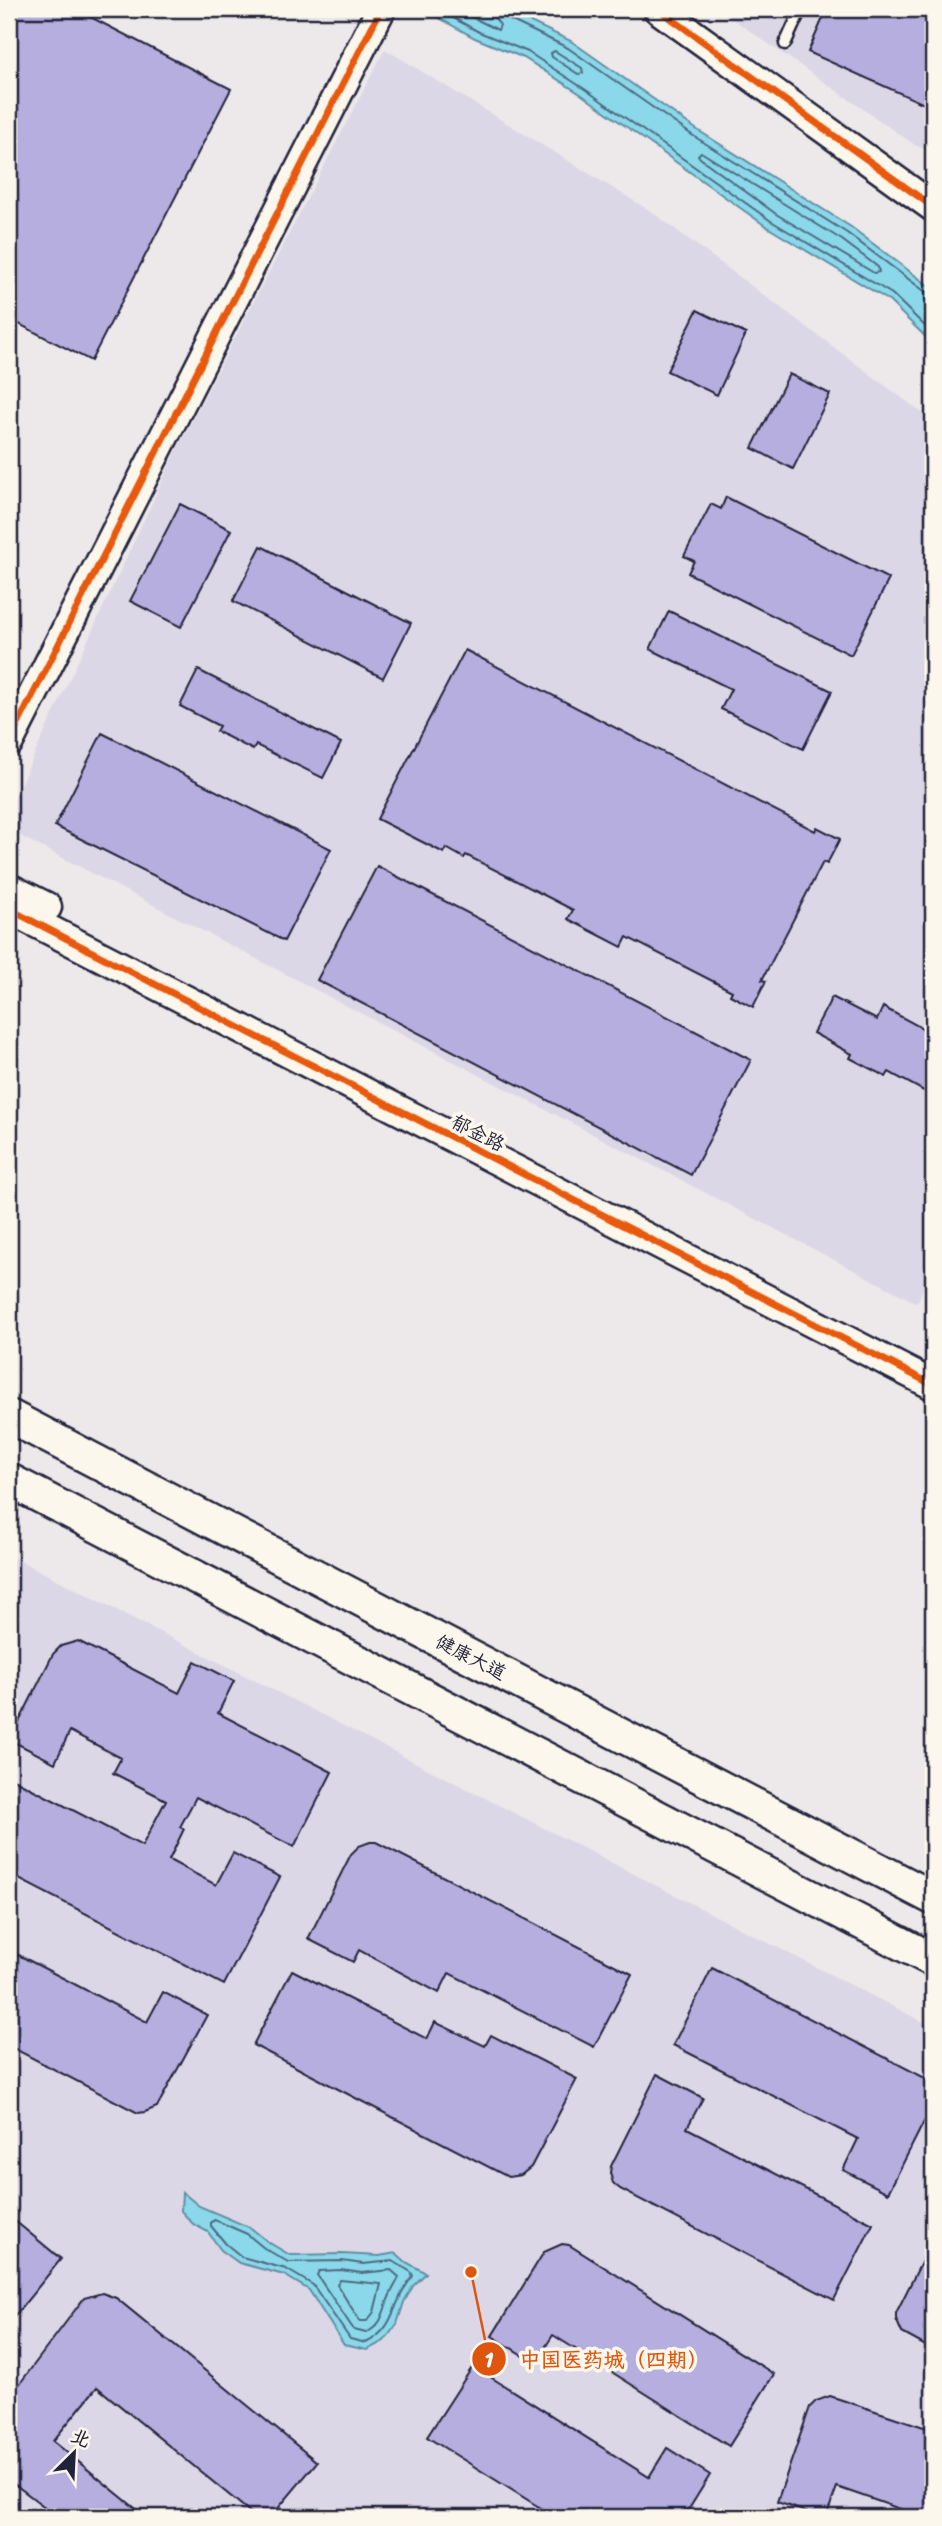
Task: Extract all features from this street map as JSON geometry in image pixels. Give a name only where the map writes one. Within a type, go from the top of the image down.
[{"type":"main road","name":"健康大道","points":[[9,1416],[933,1898]]},
{"type":"main road","points":[[9,1480],[933,1960]]},
{"type":"street","points":[[9,742],[380,9]]},
{"type":"street","points":[[658,9],[933,207]]},
{"type":"street","name":"郁金路","points":[[9,888],[933,1363]]},
{"type":"street","name":"郁金路","points":[[9,909],[933,1385]]},
{"type":"lane","points":[[785,44],[801,9]]},
{"type":"shaded area","points":[[718,9],[933,9],[933,153],[915,145]]},
{"type":"shaded area","points":[[385,49],[652,212],[933,421],[933,1267],[917,1303],[9,830],[9,809],[178,447]]},
{"type":"shaded area","points":[[9,1555],[933,2027],[933,2517],[9,2517]]},
{"type":"water","points":[[423,9],[503,9],[571,41],[696,129],[851,227],[933,289],[933,344],[888,300],[767,227],[582,95],[524,58],[475,38]]},
{"type":"water","points":[[182,2192],[199,2206],[251,2228],[290,2255],[379,2256],[396,2253],[426,2273],[413,2286],[397,2324],[384,2341],[367,2350],[344,2345],[309,2290],[284,2275],[239,2263],[221,2250],[208,2232],[193,2224],[181,2211]]},
{"type":"building","points":[[9,9],[75,9],[231,89],[91,361],[9,319]]},
{"type":"building","points":[[827,9],[933,9],[933,108],[808,52]]},
{"type":"building","points":[[697,310],[746,334],[717,395],[667,371]]},
{"type":"building","points":[[789,374],[830,394],[793,469],[752,448]]},
{"type":"building","points":[[726,497],[889,579],[851,655],[688,573],[694,561],[684,556],[711,504],[721,509]]},
{"type":"building","points":[[180,504],[231,530],[181,627],[130,601]]},
{"type":"building","points":[[261,546],[411,623],[383,678],[233,601]]},
{"type":"building","points":[[669,611],[832,691],[803,749],[721,709],[731,689],[650,649]]},
{"type":"building","points":[[465,650],[815,831],[817,827],[840,839],[827,864],[823,862],[762,980],[766,981],[753,1007],[730,995],[732,991],[627,937],[622,947],[568,919],[573,910],[466,855],[464,858],[446,848],[444,853],[377,819]]},
{"type":"building","points":[[198,670],[341,743],[323,778],[256,745],[253,750],[216,731],[219,726],[180,706]]},
{"type":"building","points":[[102,733],[331,849],[284,941],[55,826]]},
{"type":"building","points":[[377,866],[751,1060],[691,1175],[317,980]]},
{"type":"building","points":[[832,997],[877,1020],[883,1007],[933,1034],[933,1096],[889,1072],[886,1077],[850,1058],[852,1054],[813,1033]]},
{"type":"building","points":[[78,1641],[179,1693],[195,1661],[234,1681],[218,1713],[332,1772],[294,1847],[196,1797],[180,1827],[184,1829],[169,1860],[216,1885],[233,1853],[280,1877],[224,1985],[9,1874],[9,1777],[142,1846],[166,1800],[113,1773],[121,1758],[70,1731],[55,1763],[10,1740],[53,1654],[61,1646]]},
{"type":"building","points":[[376,1842],[632,1974],[594,2047],[449,1973],[439,1993],[359,1950],[353,1962],[308,1939],[351,1854],[359,1846]]},
{"type":"building","points":[[9,1950],[147,2022],[163,1992],[207,2015],[157,2107],[138,2113],[9,2046]]},
{"type":"building","points":[[712,1968],[927,2079],[932,2085],[933,2104],[888,2193],[843,2170],[858,2139],[673,2045]]},
{"type":"building","points":[[292,1970],[427,2039],[435,2022],[485,2046],[491,2035],[577,2079],[531,2167],[521,2175],[508,2177],[253,2045]]},
{"type":"building","points":[[657,2074],[703,2098],[687,2128],[873,2224],[834,2300],[613,2183],[611,2166]]},
{"type":"building","points":[[9,2216],[61,2259],[9,2323]]},
{"type":"building","points":[[933,2239],[933,2350],[902,2333],[896,2313]]},
{"type":"building","points":[[562,2244],[569,2245],[774,2374],[729,2446],[553,2335],[535,2363],[492,2336],[544,2252]]},
{"type":"building","points":[[102,2293],[116,2298],[317,2462],[271,2517],[256,2517],[97,2387],[53,2441],[146,2517],[58,2517],[9,2480],[9,2398],[84,2298]]},
{"type":"building","points":[[473,2366],[649,2477],[667,2448],[710,2475],[684,2517],[555,2517],[427,2437]]},
{"type":"building","points":[[830,2396],[933,2430],[933,2517],[923,2517],[837,2487],[826,2517],[777,2502],[810,2407],[816,2401]]},
{"type":"cycle path","points":[[9,742],[381,9]]},
{"type":"cycle path","points":[[658,9],[933,207]]},
{"type":"cycle path","points":[[9,909],[933,1385]]},
{"type":"place","name":"中国医药城（四期）","points":[[471,2272]]}]
